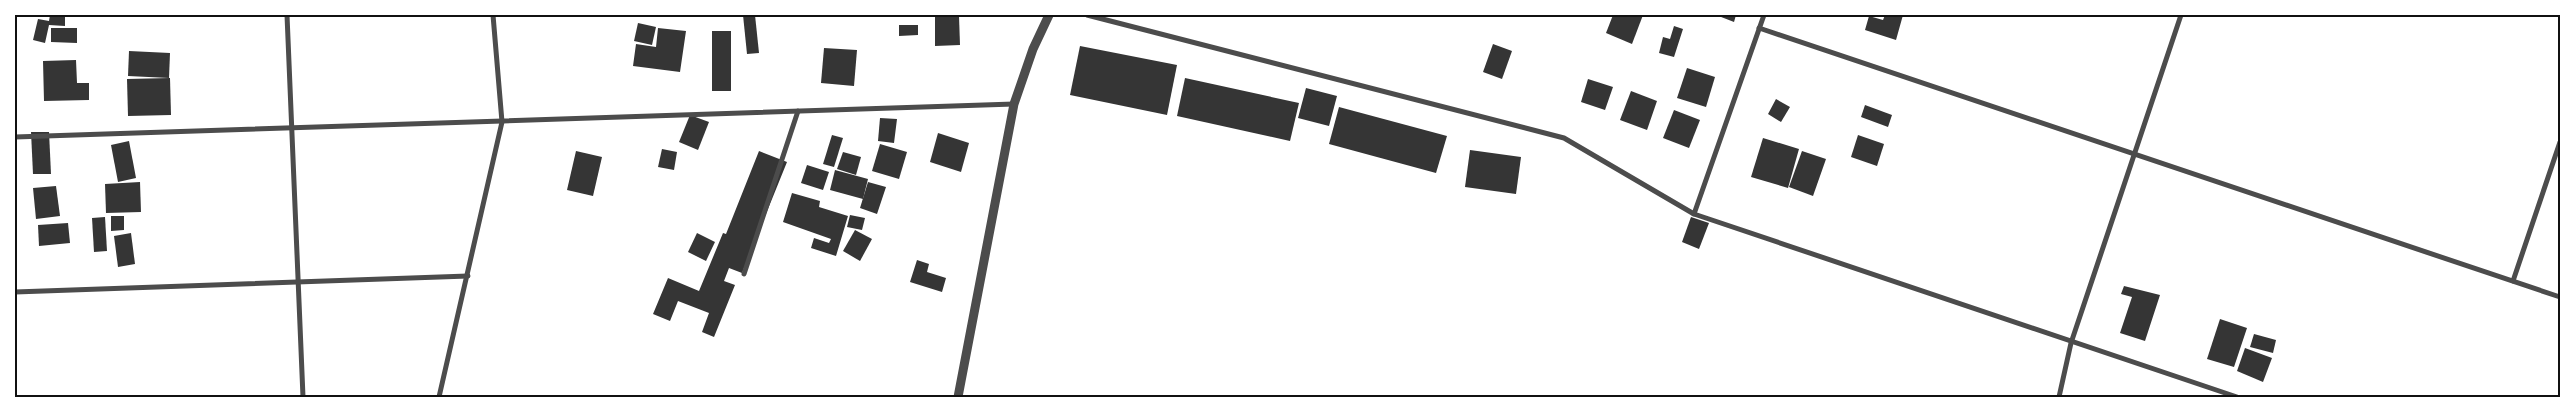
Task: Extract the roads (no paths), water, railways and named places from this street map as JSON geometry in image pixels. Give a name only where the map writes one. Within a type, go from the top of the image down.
[{"type":"street","points":[[287,15],[303,397]]},
{"type":"street","points":[[439,397],[502,122],[493,15]]},
{"type":"street","points":[[958,397],[1014,104],[1033,49],[1049,15]]},
{"type":"street","points":[[1087,15],[1564,138],[1694,214],[2071,343],[2237,397]]},
{"type":"street","points":[[1694,214],[1764,15]]},
{"type":"street","points":[[2059,397],[2071,343],[2181,15]]},
{"type":"street","points":[[1759,28],[2560,297]]},
{"type":"street","points":[[15,137],[1014,104]]},
{"type":"street","points":[[744,274],[798,111]]},
{"type":"street","points":[[2513,281],[2560,142]]},
{"type":"street","points":[[15,292],[468,276]]}]
